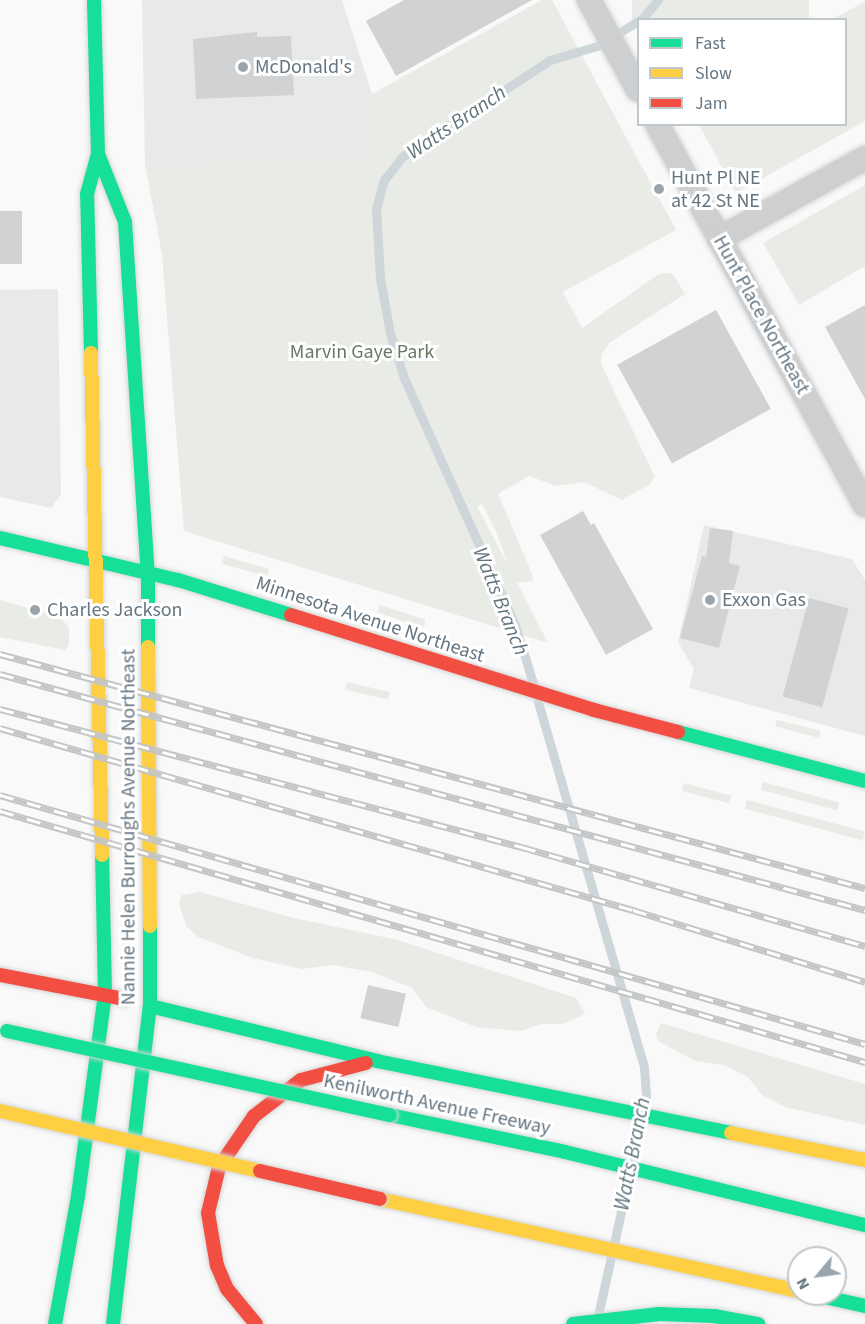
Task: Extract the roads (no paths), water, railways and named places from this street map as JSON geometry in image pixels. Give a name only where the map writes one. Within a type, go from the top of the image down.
[{"type":"main road","name":"Nannie Helen Burroughs Avenue Northeast","points":[[55,1324],[78,1196],[105,994],[87,194],[98,154],[94,0]]},
{"type":"main road","name":"Nannie Helen Burroughs Avenue Northeast","points":[[98,154],[125,222],[148,573],[150,1006],[113,1324]]},
{"type":"main road","name":"Minnesota Avenue Northeast","points":[[0,538],[148,573],[302,617],[497,681],[865,782]]},
{"type":"main road","points":[[0,975],[105,994],[377,1061],[700,1124],[865,1160]]},
{"type":"main road","name":"Kenilworth Avenue Freeway","points":[[4,1030],[565,1152],[865,1225]]},
{"type":"main road","points":[[256,1324],[227,1289],[217,1266],[208,1213],[219,1167],[254,1116],[301,1080],[338,1068],[377,1061]]},
{"type":"main road","points":[[0,1111],[380,1199],[787,1288]]},
{"type":"main road","points":[[847,1302],[865,1306]]},
{"type":"main road","points":[[573,1324],[659,1314],[744,1322]]},
{"type":"street","points":[[589,0],[634,83]]},
{"type":"street","name":"Hunt Place Northeast","points":[[658,126],[865,504]]},
{"type":"street","points":[[719,239],[865,159]]},
{"type":"waterway","name":"Watts Branch","points":[[643,18],[658,0]]},
{"type":"waterway","name":"Watts Branch","points":[[533,683],[515,625],[404,378],[390,333],[380,278],[376,209],[384,180],[402,157],[550,60],[597,46],[637,22]]},
{"type":"waterway","name":"Watts Branch","points":[[538,702],[644,1067],[646,1099],[598,1315]]},
{"type":"railway","points":[[0,654],[865,888]]},
{"type":"railway","points":[[0,674],[865,910]]},
{"type":"railway","points":[[0,709],[522,847],[865,946]]},
{"type":"railway","points":[[0,728],[633,910],[865,982]]},
{"type":"railway","points":[[0,795],[865,1044]]},
{"type":"railway","points":[[0,811],[865,1062]]},
{"type":"place","name":"McDonald's","points":[[243,67]]},
{"type":"place","name":"Hunt Pl NE at 42 St NE","points":[[659,189]]},
{"type":"place","name":"Exxon Gas","points":[[710,600]]},
{"type":"place","name":"Charles Jackson","points":[[35,610]]},
{"type":"park label","name":"Marvin Gaye Park","points":[[362,352]]}]
